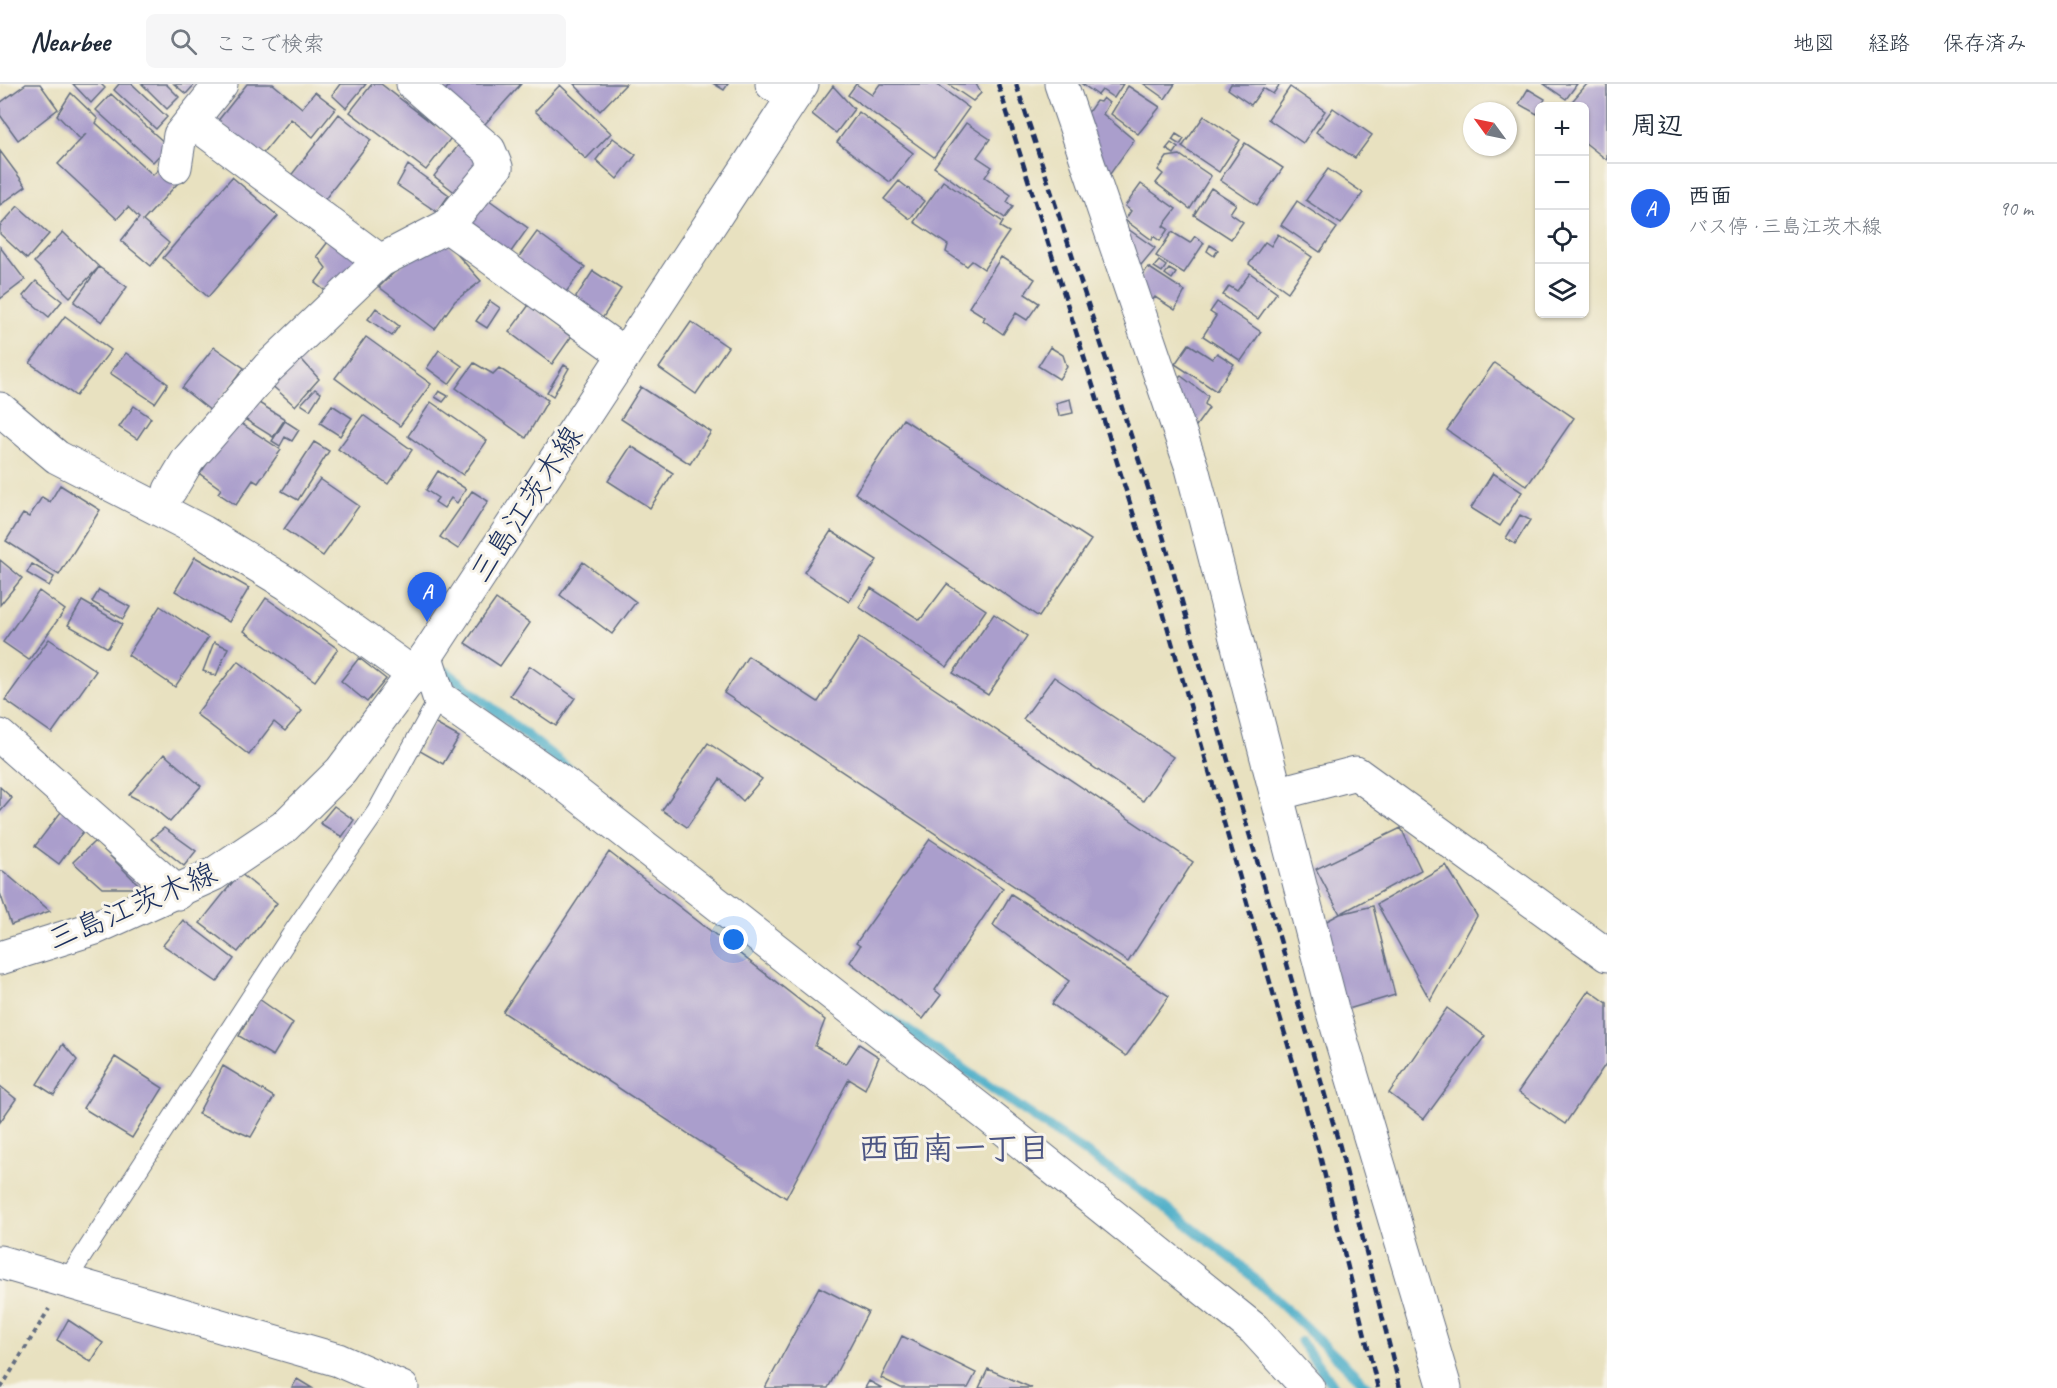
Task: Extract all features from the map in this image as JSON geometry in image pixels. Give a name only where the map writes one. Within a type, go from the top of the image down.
[{"type":"street","points":[[175,167],[180,135],[221,84]]},
{"type":"street","points":[[1061,84],[1192,468],[1332,1009],[1445,1388]]},
{"type":"street","points":[[170,490],[188,460],[268,368],[380,261],[447,226],[496,167],[489,150],[425,88]]},
{"type":"street","name":"三島江茨木線","points":[[0,958],[94,928],[214,874],[284,827],[341,771],[419,665],[624,354],[789,88]]},
{"type":"street","points":[[192,121],[380,261]]},
{"type":"street","points":[[447,226],[624,354]]},
{"type":"street","points":[[0,409],[57,457],[203,532],[419,665],[439,697],[564,784],[1005,1129],[1254,1329],[1308,1388]]},
{"type":"street","points":[[0,736],[178,892]]},
{"type":"street","points":[[1276,794],[1356,774],[1607,955]]},
{"type":"street","points":[[0,1262],[64,1283],[338,1360],[402,1388]]},
{"type":"lane","points":[[64,1283],[294,930],[376,812],[439,697]]},
{"type":"path","points":[[1,1388],[64,1283]]},
{"type":"building","points":[[26,84],[40,84],[58,109],[18,140],[0,115],[0,103]]},
{"type":"building","points":[[73,84],[101,84],[105,88],[91,103]]},
{"type":"building","points":[[119,84],[132,84],[167,117],[156,129],[114,90]]},
{"type":"building","points":[[142,84],[166,84],[179,97],[167,109]]},
{"type":"building","points":[[174,84],[195,84],[186,94]]},
{"type":"building","points":[[247,84],[273,84],[302,108],[315,92],[336,108],[313,137],[291,119],[260,157],[217,122]]},
{"type":"building","points":[[340,84],[366,84],[346,108],[332,95]]},
{"type":"building","points":[[372,84],[381,84],[451,138],[426,170],[350,112]]},
{"type":"building","points":[[451,84],[521,84],[476,134],[437,99]]},
{"type":"building","points":[[574,84],[626,84],[600,111]]},
{"type":"building","points":[[714,84],[728,84],[724,90]]},
{"type":"building","points":[[856,84],[872,95],[880,84],[936,84],[969,108],[934,157],[848,95]]},
{"type":"building","points":[[948,84],[976,84],[981,93],[973,101]]},
{"type":"building","points":[[1082,84],[1123,84],[1114,98],[1102,90],[1098,95]]},
{"type":"building","points":[[1144,84],[1175,84],[1165,99]]},
{"type":"building","points":[[1231,84],[1280,84],[1273,94],[1263,88],[1251,105],[1228,89]]},
{"type":"building","points":[[1544,84],[1577,84],[1566,99]]},
{"type":"building","points":[[1587,84],[1607,84],[1607,160],[1589,146],[1589,102],[1571,102]]},
{"type":"building","points":[[560,85],[611,133],[586,159],[535,111]]},
{"type":"building","points":[[833,86],[854,109],[836,133],[812,114]]},
{"type":"building","points":[[1128,86],[1160,107],[1138,134],[1111,114]]},
{"type":"building","points":[[1290,87],[1325,111],[1303,143],[1268,119]]},
{"type":"building","points":[[1528,89],[1545,99],[1543,102],[1535,102],[1535,113],[1519,104]]},
{"type":"building","points":[[71,93],[98,119],[96,123],[153,175],[161,167],[178,183],[143,221],[169,243],[151,266],[121,241],[139,218],[128,207],[117,219],[58,164],[86,134],[80,139],[57,115]]},
{"type":"building","points":[[111,94],[168,146],[153,162],[96,110]]},
{"type":"building","points":[[1103,98],[1109,103],[1103,114],[1134,140],[1103,184],[1080,124],[1096,101],[1100,102]]},
{"type":"building","points":[[1333,108],[1372,135],[1355,158],[1316,132]]},
{"type":"building","points":[[859,112],[913,153],[890,182],[837,142]]},
{"type":"building","points":[[339,114],[371,140],[322,203],[289,178]]},
{"type":"building","points":[[1204,116],[1240,140],[1219,172],[1182,147]]},
{"type":"building","points":[[966,123],[990,139],[977,157],[992,167],[985,177],[1011,195],[1007,202],[1013,207],[1005,218],[934,167]]},
{"type":"building","points":[[1176,134],[1184,139],[1180,145],[1172,140]]},
{"type":"building","points":[[613,138],[636,155],[617,179],[596,160]]},
{"type":"building","points":[[461,142],[484,160],[457,194],[434,176]]},
{"type":"building","points":[[1171,143],[1178,148],[1174,154],[1166,149]]},
{"type":"building","points":[[1245,143],[1283,168],[1257,205],[1220,180]]},
{"type":"building","points":[[0,151],[26,186],[0,205]]},
{"type":"building","points":[[1180,155],[1211,176],[1190,209],[1156,183],[1163,174],[1158,170],[1167,157]]},
{"type":"building","points":[[408,165],[449,195],[437,212],[397,185]]},
{"type":"building","points":[[1328,169],[1363,193],[1341,224],[1306,200]]},
{"type":"building","points":[[232,177],[278,216],[208,297],[163,258]]},
{"type":"building","points":[[899,181],[924,201],[910,219],[884,199]]},
{"type":"building","points":[[943,181],[1003,222],[1000,227],[1009,232],[984,269],[972,261],[967,266],[946,252],[948,245],[914,222]]},
{"type":"building","points":[[1141,184],[1176,209],[1163,226],[1168,229],[1160,241],[1153,236],[1152,240],[1125,220],[1131,211],[1125,206]]},
{"type":"building","points":[[1211,188],[1236,204],[1230,213],[1243,222],[1231,239],[1194,215]]},
{"type":"building","points":[[478,192],[528,228],[508,256],[458,219]]},
{"type":"building","points":[[1297,201],[1337,228],[1320,252],[1281,225]]},
{"type":"building","points":[[18,206],[49,234],[27,259],[0,234],[0,226]]},
{"type":"building","points":[[1125,227],[1155,248],[1132,276]]},
{"type":"building","points":[[63,232],[99,267],[70,297],[34,262]]},
{"type":"building","points":[[537,232],[585,267],[563,296],[515,262]]},
{"type":"building","points":[[1172,232],[1190,243],[1195,236],[1204,243],[1184,273],[1156,256]]},
{"type":"building","points":[[1278,234],[1312,257],[1288,292],[1249,264],[1265,242],[1271,246]]},
{"type":"building","points":[[331,238],[361,259],[332,296],[315,283],[326,268],[317,256]]},
{"type":"building","points":[[447,243],[481,281],[455,301],[435,329],[379,287],[408,259]]},
{"type":"building","points":[[1210,245],[1218,250],[1214,256],[1207,251]]},
{"type":"building","points":[[0,247],[25,280],[0,299]]},
{"type":"building","points":[[1001,257],[1035,279],[1025,294],[1039,303],[1027,320],[1016,313],[1003,334],[983,320],[985,317],[969,307]]},
{"type":"building","points":[[1159,261],[1166,266],[1162,272],[1154,267]]},
{"type":"building","points":[[99,267],[127,287],[102,322],[74,302]]},
{"type":"building","points":[[1148,267],[1185,291],[1175,310],[1155,297],[1145,310],[1135,287]]},
{"type":"building","points":[[1169,269],[1176,273],[1172,279],[1165,274]]},
{"type":"building","points":[[593,271],[621,289],[600,322],[572,303]]},
{"type":"building","points":[[1250,273],[1277,292],[1258,319],[1223,295],[1229,286],[1237,291]]},
{"type":"building","points":[[36,281],[62,301],[49,317],[23,296]]},
{"type":"building","points":[[490,301],[500,308],[487,328],[476,321]]},
{"type":"building","points":[[1217,302],[1261,332],[1241,361],[1203,336],[1216,316],[1210,312]]},
{"type":"building","points":[[529,305],[571,337],[552,364],[509,332]]},
{"type":"building","points":[[376,308],[399,326],[392,336],[368,319]]},
{"type":"building","points":[[65,316],[111,350],[76,396],[30,363]]},
{"type":"building","points":[[691,322],[728,347],[696,394],[659,368]]},
{"type":"building","points":[[366,337],[431,384],[400,426],[335,378]]},
{"type":"building","points":[[1189,344],[1212,359],[1217,353],[1234,364],[1216,391],[1175,364]]},
{"type":"building","points":[[214,347],[244,368],[211,411],[182,388]]},
{"type":"building","points":[[1050,347],[1063,355],[1067,367],[1059,379],[1038,366]]},
{"type":"building","points":[[439,350],[462,366],[449,384],[427,368]]},
{"type":"building","points":[[295,352],[319,379],[295,406],[268,382]]},
{"type":"building","points":[[126,353],[168,384],[155,403],[110,373]]},
{"type":"building","points":[[474,363],[493,374],[499,368],[548,400],[526,438],[456,388]]},
{"type":"building","points":[[1494,363],[1574,418],[1527,486],[1447,430]]},
{"type":"building","points":[[564,365],[569,368],[553,396],[547,392]]},
{"type":"building","points":[[1181,376],[1208,396],[1205,404],[1209,408],[1188,437],[1173,384]]},
{"type":"building","points":[[641,387],[711,432],[690,464],[621,419]]},
{"type":"building","points":[[315,389],[321,393],[310,410],[301,404]]},
{"type":"building","points":[[439,391],[448,396],[443,402],[435,397]]},
{"type":"building","points":[[1070,399],[1073,413],[1059,416],[1056,403]]},
{"type":"building","points":[[254,400],[285,419],[273,437],[243,418]]},
{"type":"building","points":[[431,402],[487,441],[463,475],[408,436]]},
{"type":"building","points":[[332,405],[352,418],[340,436],[320,423]]},
{"type":"building","points":[[134,406],[151,418],[137,439],[119,427]]},
{"type":"building","points":[[363,415],[412,450],[388,484],[338,449]]},
{"type":"building","points":[[903,419],[1091,540],[1039,617],[855,493]]},
{"type":"building","points":[[236,420],[281,450],[258,483],[253,480],[236,505],[218,493],[221,489],[200,474]]},
{"type":"building","points":[[285,421],[299,430],[292,441],[285,437],[280,446],[272,441]]},
{"type":"building","points":[[314,442],[329,451],[298,500],[282,491]]},
{"type":"building","points":[[631,446],[673,473],[650,508],[608,481]]},
{"type":"building","points":[[438,471],[466,489],[457,503],[451,498],[444,508],[435,502],[438,498],[426,490]]},
{"type":"building","points":[[1493,473],[1522,492],[1500,526],[1471,508]]},
{"type":"building","points":[[320,479],[359,506],[323,556],[284,529]]},
{"type":"building","points":[[60,485],[100,510],[59,575],[6,541],[23,514],[29,517],[42,497],[50,502]]},
{"type":"building","points":[[472,491],[488,501],[458,549],[440,537]]},
{"type":"building","points":[[1520,515],[1530,520],[1515,544],[1506,538]]},
{"type":"building","points":[[831,531],[877,560],[849,602],[804,572]]},
{"type":"building","points":[[195,557],[249,588],[229,622],[175,591]]},
{"type":"building","points":[[0,560],[22,578],[0,605]]},
{"type":"building","points":[[583,562],[636,602],[612,634],[560,595]]},
{"type":"building","points":[[32,564],[54,577],[49,586],[27,573]]},
{"type":"building","points":[[947,584],[986,610],[947,667],[859,607],[871,588],[920,620]]},
{"type":"building","points":[[99,590],[130,607],[123,619],[92,602]]},
{"type":"building","points":[[39,591],[65,610],[29,660],[3,642]]},
{"type":"building","points":[[266,598],[338,649],[315,681],[244,631]]},
{"type":"building","points":[[496,599],[530,623],[500,666],[465,643]]},
{"type":"building","points":[[82,601],[122,624],[108,648],[68,625]]},
{"type":"building","points":[[160,606],[208,638],[175,687],[128,655]]},
{"type":"building","points":[[994,614],[1027,636],[988,695],[953,673]]},
{"type":"building","points":[[859,638],[1193,862],[1128,962],[724,693],[748,656],[818,702]]},
{"type":"building","points":[[49,639],[96,671],[52,733],[5,700]]},
{"type":"building","points":[[214,642],[228,648],[216,676],[203,671]]},
{"type":"building","points":[[359,658],[386,679],[367,702],[341,681]]},
{"type":"building","points":[[238,661],[302,711],[285,731],[274,722],[249,755],[196,714]]},
{"type":"building","points":[[530,666],[575,698],[556,726],[510,695]]},
{"type":"building","points":[[1054,677],[1173,757],[1143,801],[1023,719]]},
{"type":"building","points":[[434,723],[459,737],[443,764],[420,751]]},
{"type":"building","points":[[708,743],[762,779],[743,801],[720,779],[687,827],[662,810]]},
{"type":"building","points":[[164,754],[201,786],[170,822],[152,807],[129,795]]},
{"type":"building","points":[[0,787],[12,798],[0,812]]},
{"type":"building","points":[[334,806],[354,820],[342,837],[320,823]]},
{"type":"building","points":[[64,808],[88,825],[59,864],[35,846]]},
{"type":"building","points":[[164,828],[196,851],[184,866],[151,839]]},
{"type":"building","points":[[1401,828],[1421,870],[1340,914],[1316,869]]},
{"type":"building","points":[[930,839],[1003,888],[935,990],[941,995],[923,1019],[850,962],[860,946],[856,943]]},
{"type":"building","points":[[95,841],[142,888],[102,888],[73,862]]},
{"type":"building","points":[[609,852],[825,1020],[815,1046],[846,1064],[859,1044],[879,1057],[865,1089],[849,1079],[786,1198],[503,1012]]},
{"type":"building","points":[[1446,865],[1477,916],[1430,1000],[1377,904]]},
{"type":"building","points":[[0,871],[3,871],[50,911],[11,925],[0,893]]},
{"type":"building","points":[[240,873],[277,903],[238,952],[200,923]]},
{"type":"building","points":[[1011,894],[1169,996],[1126,1056],[1052,1004],[1069,981],[993,925]]},
{"type":"building","points":[[1373,906],[1395,995],[1345,1010],[1321,924],[1340,914]]},
{"type":"building","points":[[183,920],[234,959],[217,982],[163,945]]},
{"type":"building","points":[[1589,990],[1607,1003],[1607,1062],[1565,1124],[1518,1092]]},
{"type":"building","points":[[259,999],[293,1023],[273,1056],[239,1036]]},
{"type":"building","points":[[1447,1008],[1485,1036],[1424,1119],[1389,1093]]},
{"type":"building","points":[[63,1044],[77,1060],[54,1095],[37,1084]]},
{"type":"building","points":[[115,1057],[163,1088],[132,1138],[83,1108]]},
{"type":"building","points":[[223,1066],[274,1097],[251,1137],[198,1114]]},
{"type":"building","points":[[0,1086],[16,1099],[0,1122]]},
{"type":"building","points":[[819,1287],[868,1312],[828,1388],[765,1388]]},
{"type":"building","points":[[68,1320],[103,1343],[91,1362],[57,1340]]},
{"type":"building","points":[[902,1336],[976,1373],[968,1388],[901,1388],[881,1378]]},
{"type":"building","points":[[988,1369],[1032,1388],[979,1388]]},
{"type":"building","points":[[297,1379],[312,1388],[292,1388]]},
{"type":"building","points":[[869,1381],[882,1388],[865,1388]]},
{"type":"waterway","points":[[447,672],[569,769]]},
{"type":"waterway","points":[[887,1016],[1166,1208],[1239,1264],[1369,1388]]},
{"type":"waterway","points":[[1301,1342],[1335,1388]]},
{"type":"railway","points":[[998,84],[1151,570],[1319,1152],[1378,1388]]},
{"type":"railway","points":[[1016,84],[1156,512],[1340,1147],[1400,1388]]},
{"type":"place","name":"西面","points":[[427,622]]},
{"type":"district","name":"西面南一丁目","points":[[954,1148]]}]
